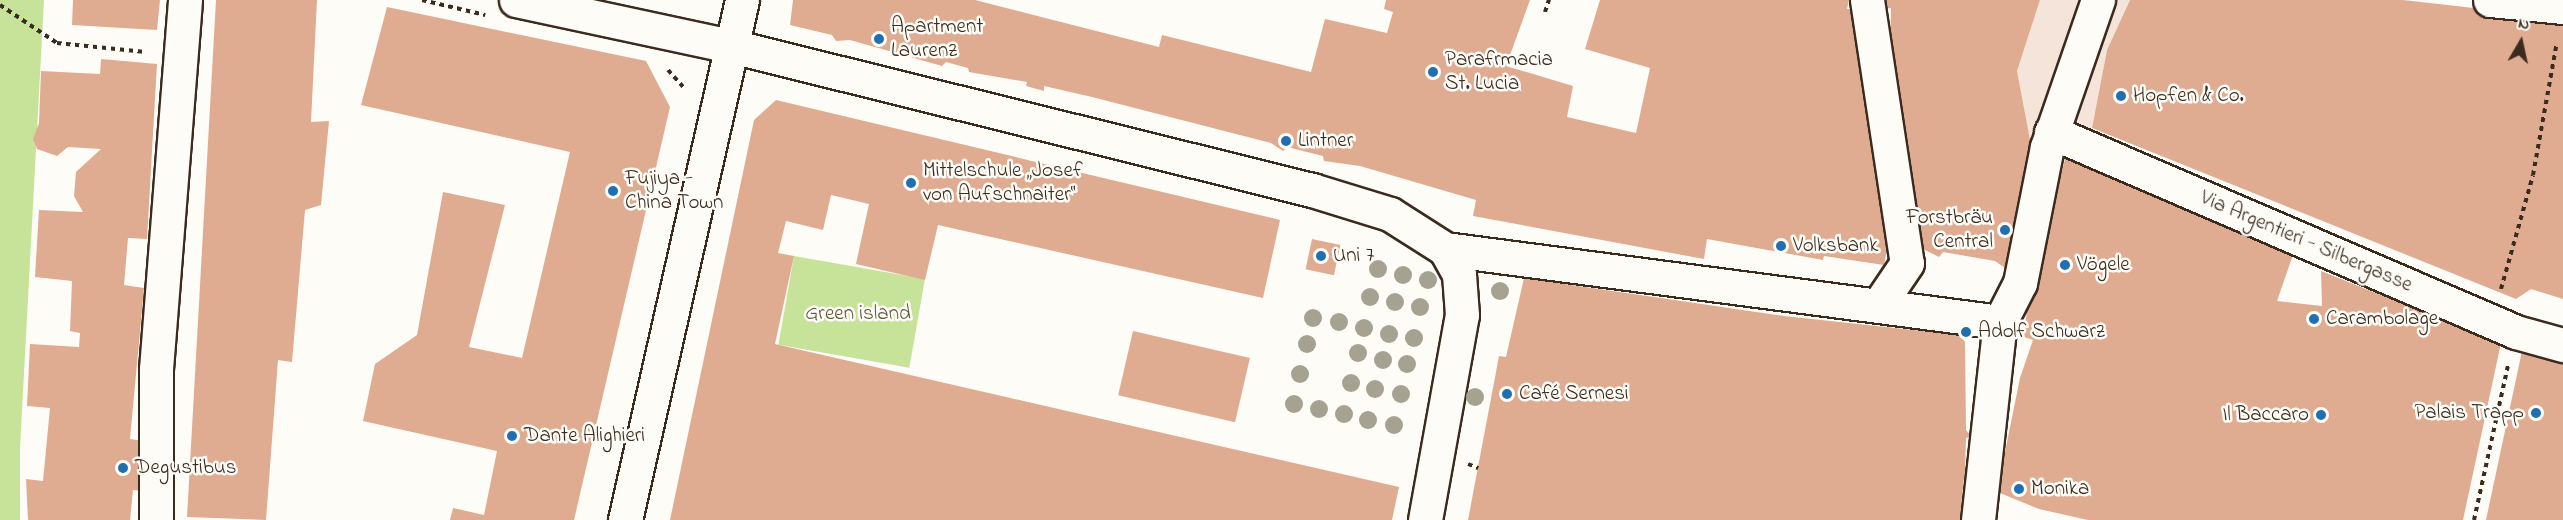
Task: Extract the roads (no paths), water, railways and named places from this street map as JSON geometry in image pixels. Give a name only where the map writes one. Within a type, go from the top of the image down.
[{"type":"street","points":[[156,520],[156,369],[178,55],[185,0]]},
{"type":"street","points":[[516,0],[731,46],[1312,190],[1390,214],[1445,249],[1880,303],[2000,322]]},
{"type":"street","points":[[625,520],[742,0]]},
{"type":"street","points":[[1867,0],[1873,17],[1907,263],[1880,303]]},
{"type":"street","points":[[1978,520],[2000,322],[2022,274],[2051,132],[2098,0]]},
{"type":"street","points":[[2490,0],[2563,7]]},
{"type":"street","name":"Via Argentieri - Silbergasse","points":[[2051,132],[2504,327],[2563,345]]},
{"type":"street","points":[[1425,520],[1462,315],[1459,274],[1445,249]]},
{"type":"place","name":"Apartment Laurenz","points":[[879,39]]},
{"type":"place","name":"Parafrmacia St. Lucia","points":[[1433,72]]},
{"type":"place","name":"Hopfen & Co.","points":[[2121,96]]},
{"type":"place","name":"Lintner","points":[[1286,141]]},
{"type":"place","name":"Mittelschule „Josef von Aufschnaiter“","points":[[911,183]]},
{"type":"place","name":"Fujiya - China Town","points":[[613,191]]},
{"type":"place","name":"Forstbräu Central","points":[[2005,230]]},
{"type":"place","name":"Volksbank","points":[[1781,246]]},
{"type":"place","name":"Uni 7","points":[[1321,256]]},
{"type":"place","name":"Vögele","points":[[2065,265]]},
{"type":"place","name":"Carambolage","points":[[2314,319]]},
{"type":"place","name":"Adolf Schwarz","points":[[1966,332]]},
{"type":"place","name":"Café Sernesi","points":[[1507,394]]},
{"type":"place","name":"Palais Trapp","points":[[2536,413]]},
{"type":"place","name":"Il Baccaro","points":[[2321,415]]},
{"type":"place","name":"Dante Alighieri","points":[[512,436]]},
{"type":"place","name":"Degustibus","points":[[123,468]]},
{"type":"place","name":"Monika","points":[[2019,489]]},
{"type":"park label","name":"Green island","points":[[858,314]]}]
